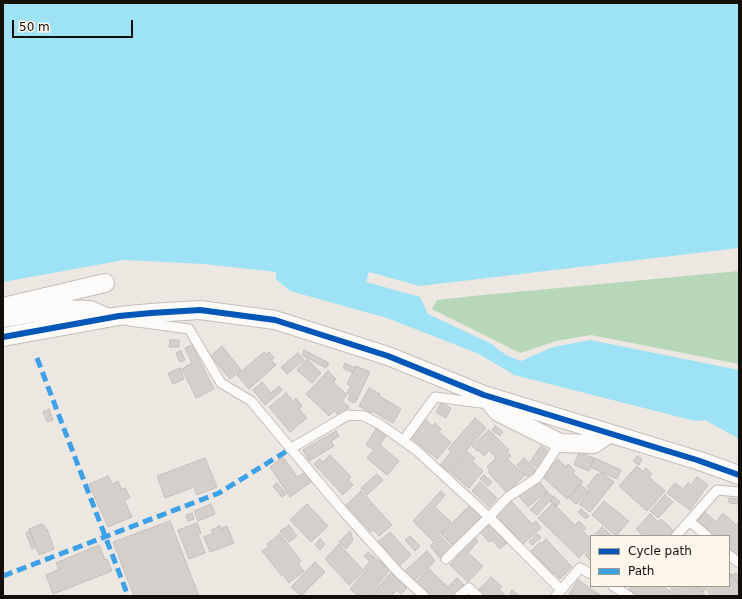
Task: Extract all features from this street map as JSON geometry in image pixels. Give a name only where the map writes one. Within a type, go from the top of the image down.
[{"type":"street","points":[[3,307],[105,283]]},
{"type":"street","points":[[3,318],[58,309],[90,310],[108,318]]},
{"type":"street","points":[[3,337],[108,318],[151,313],[200,310],[275,320],[388,356],[488,399],[697,460],[739,475]]},
{"type":"street","points":[[488,399],[498,412],[560,443],[594,444],[608,434]]},
{"type":"lane","points":[[108,318],[189,329],[221,383],[251,401],[343,511],[398,572],[424,596]]},
{"type":"lane","points":[[403,441],[435,397],[488,399]]},
{"type":"lane","points":[[290,449],[348,415],[364,416],[381,425],[416,450],[489,517],[558,593],[580,568],[590,573]]},
{"type":"lane","points":[[446,559],[508,497],[536,478],[560,443]]},
{"type":"lane","points":[[677,535],[716,490],[739,492]]},
{"type":"lane","points":[[689,521],[706,535]]},
{"type":"lane","points":[[730,556],[739,563]]},
{"type":"lane","points":[[616,587],[627,591]]},
{"type":"lane","points":[[460,596],[469,588],[478,596]]},
{"type":"green space","points":[[739,271],[739,364],[591,335],[556,341],[520,353],[432,309],[437,300]]},
{"type":"water","points":[[3,3],[739,3],[739,248],[420,286],[369,272],[366,282],[420,297],[428,314],[490,343],[506,355],[521,361],[553,347],[590,340],[739,370],[739,439],[705,420],[695,421],[514,375],[479,354],[387,318],[290,291],[276,279],[276,272],[204,264],[124,260],[3,282]]},
{"type":"building","points":[[170,340],[179,340],[179,347],[169,347]]},
{"type":"building","points":[[192,345],[214,389],[196,398],[182,369],[192,363],[185,348]]},
{"type":"building","points":[[222,346],[241,370],[230,379],[211,356]]},
{"type":"building","points":[[304,350],[329,363],[326,368],[302,355]]},
{"type":"building","points":[[181,351],[185,360],[180,362],[176,353]]},
{"type":"building","points":[[264,352],[266,354],[269,352],[274,358],[271,360],[276,365],[249,389],[237,375]]},
{"type":"building","points":[[298,353],[304,360],[287,374],[281,367]]},
{"type":"building","points":[[307,359],[321,373],[312,383],[297,370]]},
{"type":"building","points":[[345,363],[355,368],[353,373],[343,368]]},
{"type":"building","points":[[356,366],[370,372],[355,403],[348,400],[350,395],[347,393],[351,386],[347,384]]},
{"type":"building","points":[[180,368],[184,379],[173,384],[168,373]]},
{"type":"building","points":[[328,371],[336,379],[333,382],[347,395],[342,401],[349,407],[340,416],[334,411],[329,416],[306,394]]},
{"type":"building","points":[[262,382],[271,393],[279,386],[282,390],[265,405],[253,390]]},
{"type":"building","points":[[369,388],[380,394],[379,396],[401,409],[393,423],[372,411],[371,413],[359,406]]},
{"type":"building","points":[[286,393],[293,401],[296,398],[302,406],[299,409],[307,418],[290,432],[269,407]]},
{"type":"building","points":[[441,403],[451,408],[446,418],[436,412]]},
{"type":"building","points":[[49,409],[53,420],[47,422],[43,412]]},
{"type":"building","points":[[475,418],[486,428],[448,472],[440,465],[451,452],[448,449]]},
{"type":"building","points":[[425,419],[432,426],[435,423],[441,429],[439,432],[451,442],[437,459],[410,437]]},
{"type":"building","points":[[495,426],[503,432],[500,436],[492,430]]},
{"type":"building","points":[[376,429],[386,436],[380,445],[399,461],[387,475],[367,458],[374,450],[366,445]]},
{"type":"building","points":[[489,430],[509,450],[507,452],[511,456],[507,459],[525,475],[507,493],[488,472],[490,470],[487,467],[496,458],[489,450],[484,456],[472,446]]},
{"type":"building","points":[[336,431],[339,436],[331,441],[334,446],[309,461],[303,450]]},
{"type":"building","points":[[541,446],[549,452],[538,468],[530,462]]},
{"type":"building","points":[[467,452],[475,458],[472,461],[483,471],[469,488],[450,472]]},
{"type":"building","points":[[579,452],[594,458],[589,471],[574,465]]},
{"type":"building","points":[[330,455],[351,477],[348,480],[353,485],[343,495],[314,464],[320,459],[323,462]]},
{"type":"building","points":[[637,456],[642,459],[639,465],[633,461]]},
{"type":"building","points":[[283,457],[297,477],[304,473],[311,482],[290,497],[270,467]]},
{"type":"building","points":[[205,458],[217,487],[197,495],[194,487],[165,498],[157,476]]},
{"type":"building","points":[[524,458],[536,470],[528,477],[517,465]]},
{"type":"building","points":[[594,458],[621,470],[617,479],[590,467]]},
{"type":"building","points":[[558,459],[566,467],[568,464],[575,471],[573,473],[583,482],[567,499],[542,476]]},
{"type":"building","points":[[637,466],[643,472],[646,468],[652,474],[649,477],[665,491],[647,511],[619,486]]},
{"type":"building","points":[[601,472],[614,482],[590,512],[579,504],[590,490],[587,487],[597,474],[599,475]]},
{"type":"building","points":[[377,474],[383,480],[367,495],[361,488]]},
{"type":"building","points":[[484,475],[492,482],[488,486],[480,479]]},
{"type":"building","points":[[108,476],[112,484],[118,481],[121,489],[125,488],[130,498],[124,500],[132,517],[108,527],[89,484]]},
{"type":"building","points":[[697,477],[708,485],[690,510],[667,493],[675,483],[683,489],[688,483],[691,485]]},
{"type":"building","points":[[538,480],[547,491],[528,507],[518,495],[524,490],[526,491]]},
{"type":"building","points":[[480,482],[497,498],[489,507],[472,491]]},
{"type":"building","points":[[277,483],[286,494],[282,497],[273,486]]},
{"type":"building","points":[[580,484],[588,491],[576,504],[569,498]]},
{"type":"building","points":[[361,491],[392,525],[379,536],[373,530],[371,532],[346,505]]},
{"type":"building","points":[[441,491],[445,495],[435,507],[451,522],[433,541],[413,521]]},
{"type":"building","points":[[547,492],[553,497],[537,515],[530,510]]},
{"type":"building","points":[[665,495],[673,502],[658,518],[650,511]]},
{"type":"building","points":[[554,496],[560,502],[556,507],[550,501]]},
{"type":"building","points":[[729,498],[739,499],[739,504],[729,503]]},
{"type":"building","points":[[511,501],[532,524],[536,521],[541,528],[523,544],[496,515]]},
{"type":"building","points":[[604,501],[629,521],[617,535],[615,535],[592,515]]},
{"type":"building","points":[[553,503],[575,525],[579,521],[586,528],[583,531],[590,538],[590,547],[579,558],[538,518]]},
{"type":"building","points":[[211,504],[215,514],[198,521],[194,511]]},
{"type":"building","points":[[307,504],[328,526],[311,542],[290,520]]},
{"type":"building","points":[[470,505],[481,517],[453,546],[441,534]]},
{"type":"building","points":[[581,509],[589,516],[586,519],[578,512]]},
{"type":"building","points":[[705,512],[716,522],[723,513],[736,525],[738,523],[739,557],[730,549],[730,535],[714,535],[698,521]]},
{"type":"building","points":[[192,513],[194,519],[188,521],[186,515]]},
{"type":"building","points":[[650,514],[658,522],[661,519],[674,531],[670,535],[642,535],[636,529]]},
{"type":"building","points":[[170,521],[199,596],[134,596],[113,542]]},
{"type":"building","points":[[488,522],[507,543],[500,549],[492,540],[489,542],[479,531]]},
{"type":"building","points":[[197,523],[201,533],[198,534],[205,553],[189,559],[178,530]]},
{"type":"building","points":[[41,524],[44,525],[46,530],[47,529],[54,549],[39,555],[29,529]]},
{"type":"building","points":[[289,525],[297,536],[289,542],[280,531]]},
{"type":"building","points":[[220,526],[222,530],[222,528],[227,526],[234,543],[210,552],[204,537],[213,533],[211,530]]},
{"type":"building","points":[[602,527],[611,535],[595,535]]},
{"type":"building","points":[[30,531],[36,547],[32,549],[26,533]]},
{"type":"building","points":[[350,531],[353,540],[346,549],[339,542]]},
{"type":"building","points":[[390,532],[411,555],[399,566],[377,543]]},
{"type":"building","points":[[280,534],[301,561],[298,564],[304,571],[289,583],[262,551],[269,546],[267,544]]},
{"type":"building","points":[[537,534],[541,537],[532,545],[529,542]]},
{"type":"building","points":[[410,536],[420,546],[415,551],[405,540]]},
{"type":"building","points":[[440,536],[451,547],[440,558],[430,546]]},
{"type":"building","points":[[473,536],[478,541],[468,553],[483,566],[468,582],[450,565]]},
{"type":"building","points":[[320,539],[325,544],[320,550],[315,545]]},
{"type":"building","points":[[546,539],[572,567],[560,579],[554,573],[553,574],[531,551],[540,542],[541,544]]},
{"type":"building","points":[[339,544],[364,571],[349,585],[325,559]]},
{"type":"building","points":[[99,545],[105,560],[107,559],[112,571],[53,594],[46,575],[59,569],[56,563]]},
{"type":"building","points":[[590,549],[590,560],[585,555]]},
{"type":"building","points":[[427,551],[435,561],[413,582],[404,572]]},
{"type":"building","points":[[368,552],[390,570],[368,596],[358,596],[350,589],[366,571],[364,569],[370,561],[364,556]]},
{"type":"building","points":[[315,562],[325,572],[301,596],[291,587]]},
{"type":"building","points":[[429,569],[448,587],[457,578],[464,585],[454,596],[429,596],[415,583]]},
{"type":"building","points":[[391,573],[407,588],[401,594],[397,590],[391,596],[370,596]]},
{"type":"building","points":[[736,573],[739,578],[739,586],[732,575]]},
{"type":"building","points":[[730,574],[739,586],[739,596],[711,596],[707,590],[712,587],[730,587]]},
{"type":"building","points":[[491,577],[502,587],[499,590],[506,596],[484,596],[478,591]]},
{"type":"building","points":[[578,580],[602,596],[568,596]]},
{"type":"building","points":[[631,587],[664,587],[678,596],[638,596],[629,590]]},
{"type":"building","points":[[672,587],[692,587],[684,596],[679,596],[671,589]]},
{"type":"building","points":[[693,587],[696,587],[706,596],[686,596]]},
{"type":"building","points":[[698,587],[708,587],[703,592]]},
{"type":"building","points":[[512,590],[519,596],[513,596],[510,593]]},
{"type":"marked path","points":[[37,358],[128,596]]},
{"type":"marked path","points":[[3,576],[219,493],[290,449]]},
{"type":"cycle path","points":[[3,337],[119,316],[151,313],[200,310],[275,320],[388,356],[484,395],[697,460],[739,475]]}]
